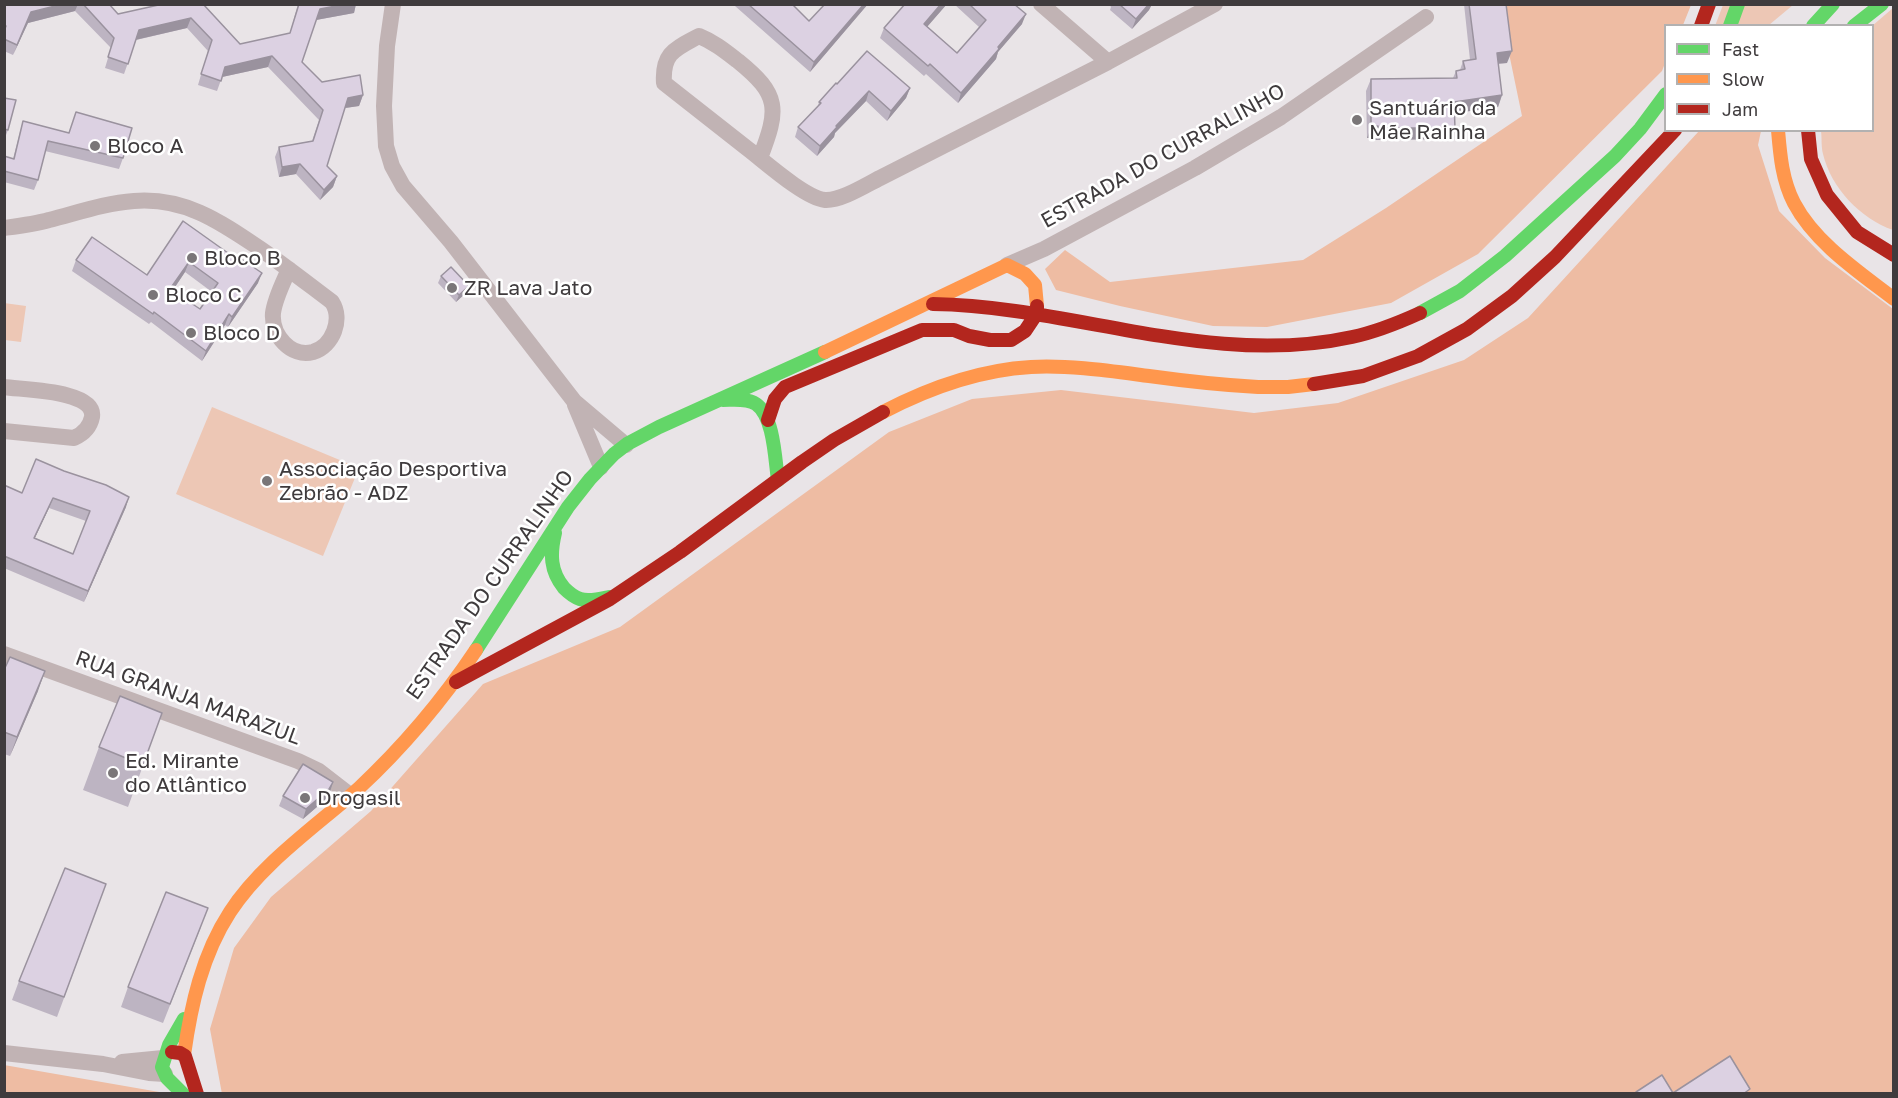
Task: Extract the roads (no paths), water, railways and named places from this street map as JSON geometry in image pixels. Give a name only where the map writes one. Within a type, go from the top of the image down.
[{"type":"street","points":[[393,4],[387,46],[384,106],[386,146],[392,166],[403,186],[451,242],[574,401],[626,445]]},
{"type":"street","points":[[1041,4],[1108,62]]},
{"type":"street","points":[[760,158],[772,125],[773,109],[769,92],[758,78],[714,42],[699,36],[672,51],[663,69],[664,83],[760,158],[795,185],[825,200],[843,196],[1108,62],[1215,4]]},
{"type":"street","points":[[1702,24],[1709,4]]},
{"type":"street","points":[[1731,24],[1738,4]]},
{"type":"street","points":[[1814,24],[1833,4]]},
{"type":"street","points":[[1857,24],[1882,4]]},
{"type":"street","name":"ESTRADA DO CURRALINHO","points":[[164,1066],[191,1008],[208,955],[230,912],[263,872],[372,776],[414,732],[452,684],[576,496],[601,467],[626,445],[716,400],[786,370],[1044,249],[1195,168],[1281,117],[1426,17]]},
{"type":"street","points":[[926,304],[964,303],[1037,313],[1159,336],[1226,344],[1297,345],[1335,341],[1370,332],[1432,307],[1487,271],[1605,166],[1636,134],[1664,95]]},
{"type":"street","points":[[452,684],[614,597],[837,439],[905,400],[935,388],[991,373],[1043,367],[1209,383],[1280,387],[1325,384],[1353,378],[1427,353],[1492,313],[1521,289],[1578,235],[1673,132]]},
{"type":"street","points":[[1778,132],[1783,168],[1794,203],[1813,231],[1893,298]]},
{"type":"street","points":[[1808,132],[1811,159],[1827,195],[1857,232],[1893,255]]},
{"type":"street","points":[[4,228],[134,201],[163,201],[208,215],[289,269],[332,302],[337,309],[338,320],[327,343],[316,351],[305,353],[292,348],[280,340],[274,329],[273,314],[289,269]]},
{"type":"street","points":[[768,420],[775,399],[785,387],[922,330],[954,330],[990,340],[1011,340],[1025,331],[1037,313],[1036,270],[1044,249]]},
{"type":"street","points":[[1007,265],[1025,274],[1035,285]]},
{"type":"street","points":[[4,387],[71,396],[87,403],[92,408],[93,414],[87,430],[74,438],[4,431]]},
{"type":"street","points":[[716,400],[746,400],[755,403],[763,410],[768,420],[778,480]]},
{"type":"street","points":[[574,401],[601,467]]},
{"type":"street","points":[[557,523],[551,567],[557,579],[567,591],[577,598],[590,600],[614,597]]},
{"type":"street","name":"RUA GRANJA MARAZUL","points":[[4,654],[298,761],[319,771],[350,795]]},
{"type":"street","name":"ESTRADA DO CURRALINHO","points":[[184,1054],[191,1008]]},
{"type":"street","points":[[176,1051],[184,1054],[189,1063],[184,1076],[172,1079],[164,1066],[169,1052],[176,1051]]},
{"type":"street","points":[[4,1053],[103,1064],[164,1066]]},
{"type":"street","points":[[164,1066],[183,1094]]},
{"type":"street","points":[[188,1069],[197,1094]]},
{"type":"place","name":"Santuário da Mãe Rainha","points":[[1357,120]]},
{"type":"place","name":"Bloco A","points":[[95,146]]},
{"type":"place","name":"Bloco B","points":[[192,258]]},
{"type":"place","name":"ZR Lava Jato","points":[[452,288]]},
{"type":"place","name":"Bloco C","points":[[153,295]]},
{"type":"place","name":"Bloco D","points":[[191,333]]},
{"type":"place","name":"Associação Desportiva Zebrão - ADZ","points":[[267,481]]},
{"type":"place","name":"Ed. Mirante do Atlântico","points":[[113,773]]},
{"type":"place","name":"Drogasil","points":[[305,798]]}]
